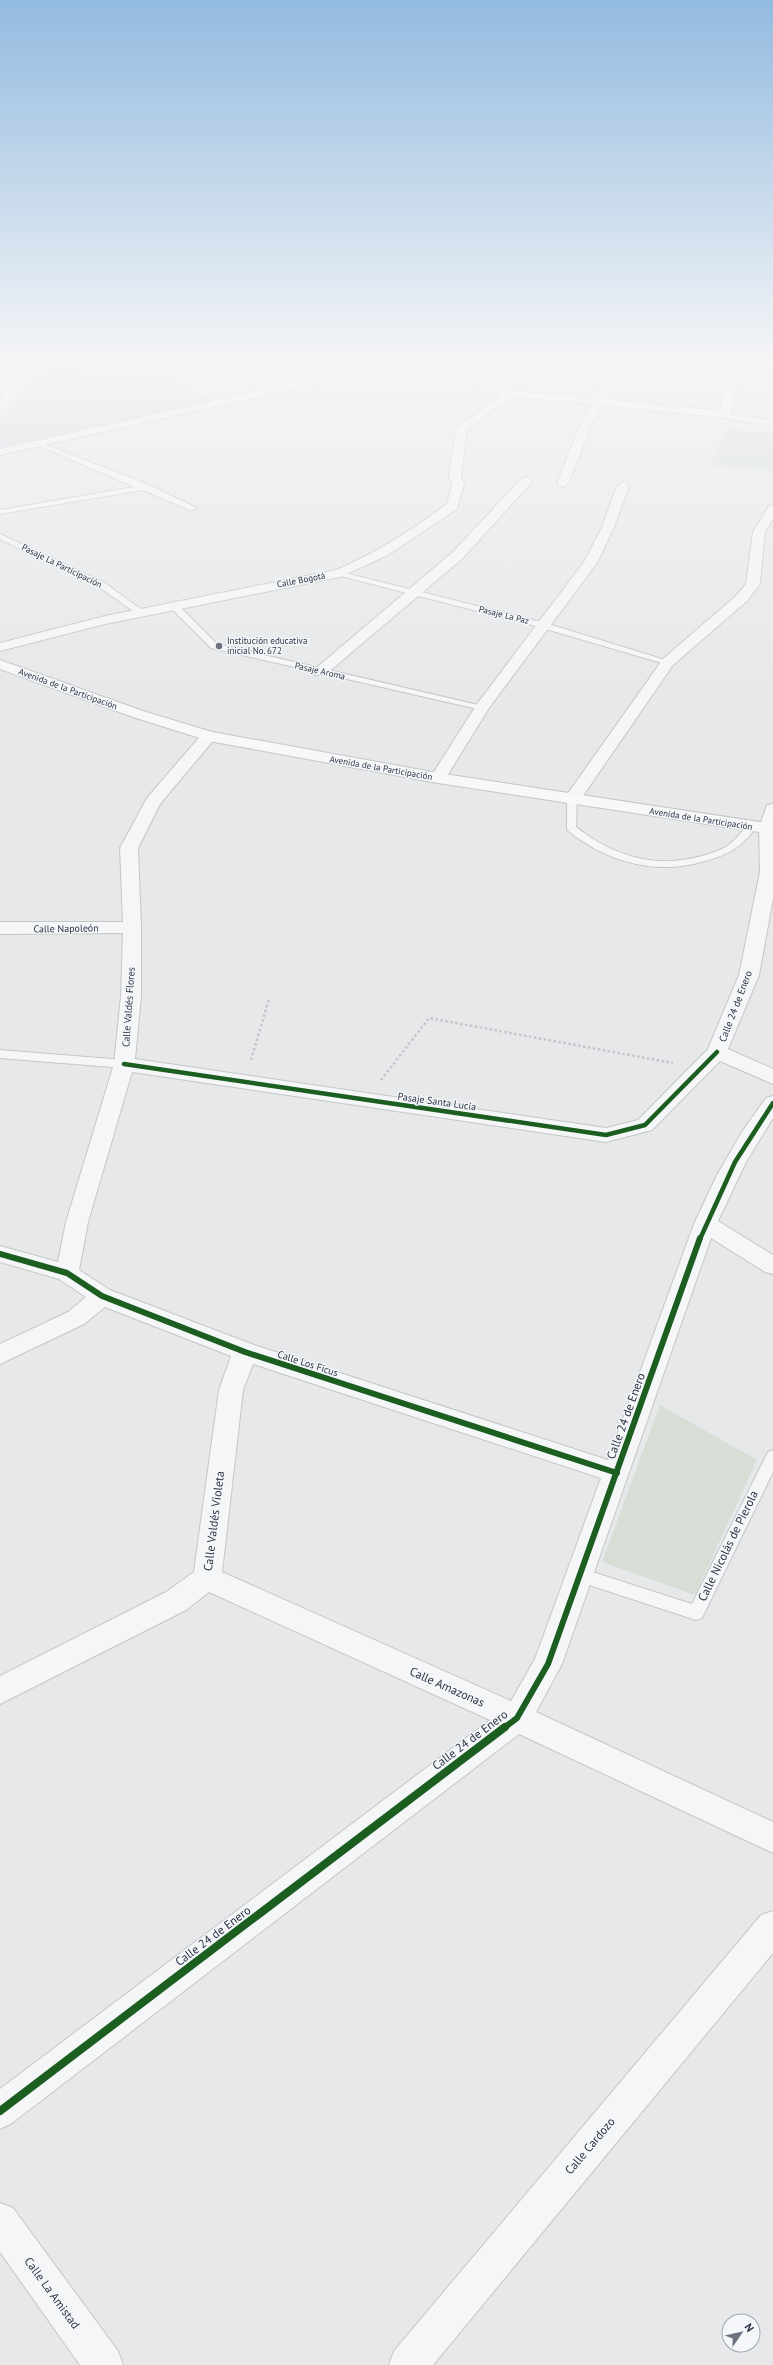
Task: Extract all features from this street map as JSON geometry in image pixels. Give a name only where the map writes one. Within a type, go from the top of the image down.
[{"type":"main road","name":"Avenida de la Participación","points":[[0,664],[138,714],[209,736],[438,778],[764,828]]},
{"type":"street","name":"Calle Bogotá","points":[[0,647],[56,631],[340,573],[354,567],[432,521],[453,506],[458,484],[455,476],[456,467]]},
{"type":"street","points":[[563,483],[569,467]]},
{"type":"street","points":[[320,672],[458,555],[526,480]]},
{"type":"street","points":[[438,778],[482,706],[590,563],[608,527],[623,486]]},
{"type":"street","points":[[572,799],[668,662],[742,598],[753,584],[773,509]]},
{"type":"street","name":"Calle Valdés Flores","points":[[67,1273],[77,1222],[124,1064],[131,996],[132,927],[128,848],[153,802],[209,736]]},
{"type":"street","points":[[764,828],[773,809]]},
{"type":"street","name":"Calle 24 de Enero","points":[[764,828],[769,872],[749,975],[717,1052],[773,1077]]},
{"type":"street","name":"Calle Napoleón","points":[[1,930],[132,927]]},
{"type":"street","name":"Pasaje Santa Lucía","points":[[124,1064],[606,1135],[645,1125],[717,1052]]},
{"type":"street","name":"Calle 24 de Enero","points":[[0,2111],[517,1718],[548,1664],[705,1224],[730,1169],[759,1121],[773,1103]]},
{"type":"street","points":[[705,1224],[773,1266]]},
{"type":"street","name":"Calle Los Ficus","points":[[0,1254],[67,1273],[102,1296],[245,1352],[616,1473]]},
{"type":"street","points":[[0,1355],[76,1318],[102,1296]]},
{"type":"street","name":"Calle Valdés Violeta","points":[[0,1691],[176,1601],[207,1578],[231,1390],[245,1352]]},
{"type":"street","name":"Calle Amazonas","points":[[207,1578],[517,1718],[773,1838]]},
{"type":"street","name":"Calle Cardozo","points":[[408,2365],[773,1927]]},
{"type":"street","name":"Calle La Amistad","points":[[0,2221],[104,2365]]},
{"type":"lane","points":[[97,467],[193,508]]},
{"type":"lane","points":[[0,512],[146,487]]},
{"type":"lane","name":"Pasaje La Participación","points":[[0,536],[102,585],[142,613]]},
{"type":"lane","name":"Pasaje La Paz","points":[[340,573],[542,625],[668,662]]},
{"type":"lane","name":"Pasaje Aroma","points":[[174,606],[214,646],[320,672],[482,706]]},
{"type":"lane","points":[[572,799],[571,828],[586,841],[609,853],[647,864],[677,865],[700,860],[731,848],[764,828]]},
{"type":"lane","points":[[0,1054],[124,1064]]},
{"type":"lane","name":"Calle Nicolás de Pierola","points":[[580,1575],[696,1613],[773,1456]]},
{"type":"path","points":[[244,1082],[269,999]]},
{"type":"path","points":[[366,1100],[429,1018],[702,1068]]},
{"type":"shaded area","points":[[735,467],[773,467],[773,471]]},
{"type":"shaded area","points":[[660,1405],[757,1460],[695,1595],[602,1562]]},
{"type":"cycle path","points":[[124,1064],[606,1135],[645,1125],[717,1052]]},
{"type":"cycle path","points":[[0,2111],[517,1718],[548,1664],[705,1224],[727,1177],[744,1146],[773,1103]]},
{"type":"cycle path","points":[[0,1254],[67,1273],[102,1296],[245,1352],[617,1473]]},
{"type":"place","name":"Institución educativa inicial No. 672","points":[[219,646]]}]
